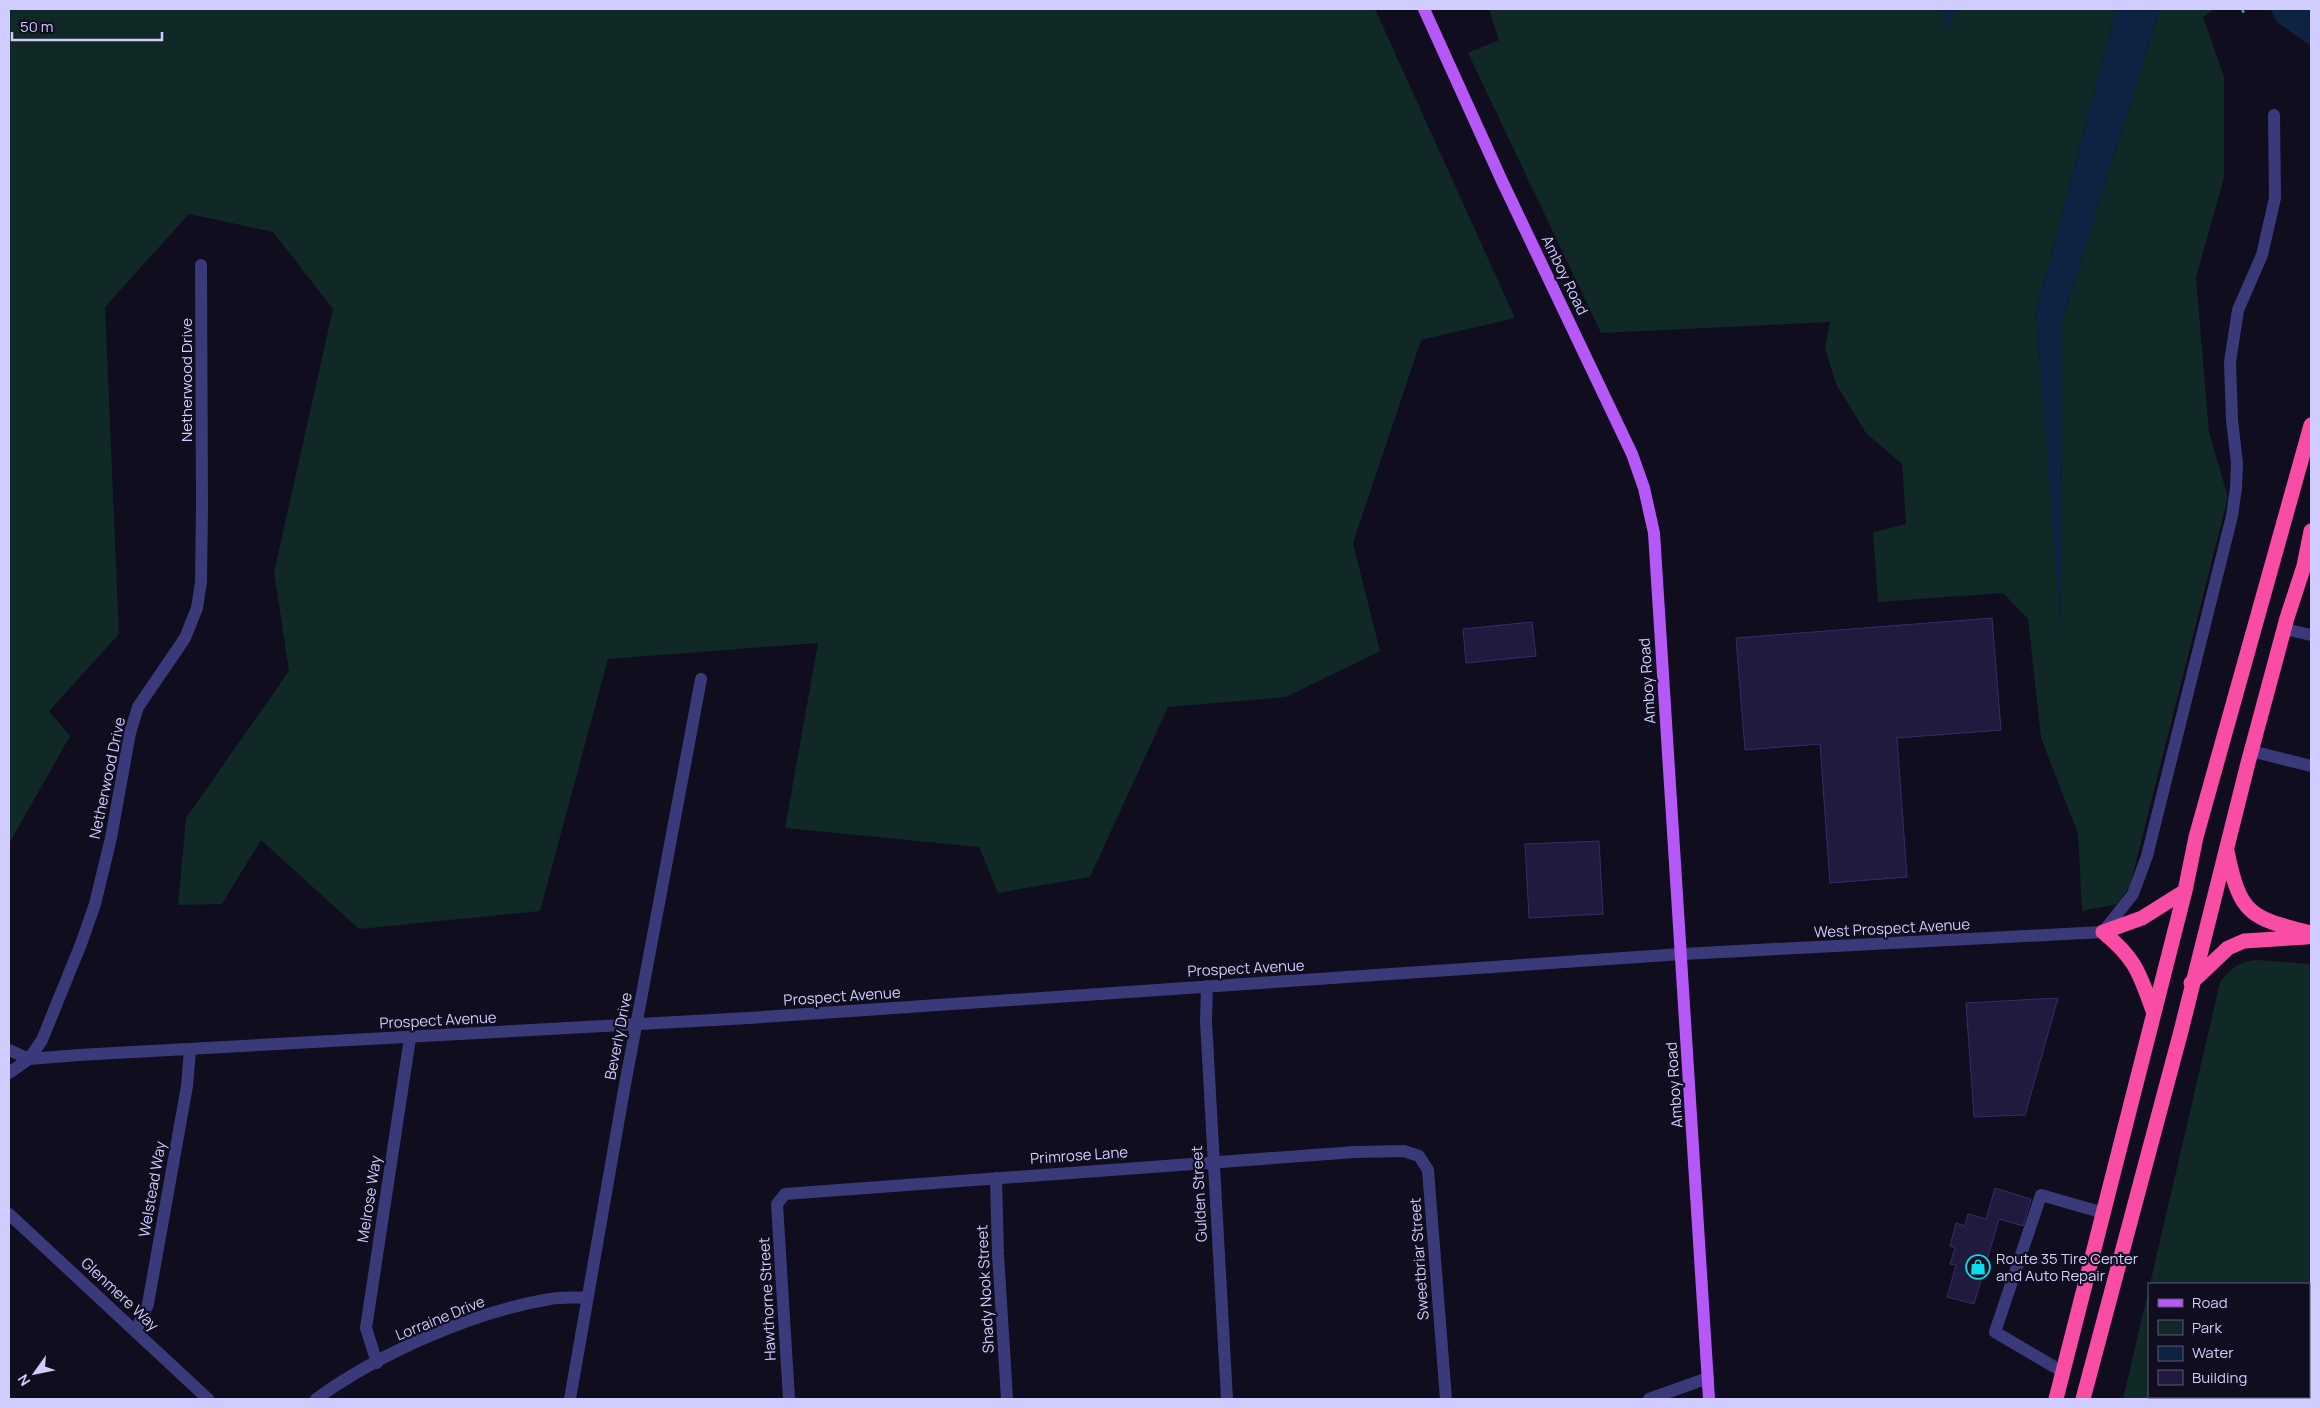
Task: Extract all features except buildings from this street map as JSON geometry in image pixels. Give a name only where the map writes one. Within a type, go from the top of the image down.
[{"type":"highway","points":[[2056,1399],[2185,890],[2196,837],[2311,425]]},
{"type":"highway","points":[[2084,1399],[2181,1031],[2191,983],[2226,846],[2284,629],[2304,566],[2311,531]]},
{"type":"highway","points":[[2226,846],[2232,874],[2240,897],[2251,911],[2268,922],[2311,935]]},
{"type":"highway","points":[[2103,932],[2142,918],[2185,890]]},
{"type":"highway","points":[[2103,932],[2124,949],[2136,965],[2154,1013]]},
{"type":"highway","points":[[2191,983],[2228,948],[2244,941],[2311,935]]},
{"type":"main road","name":"Amboy Road","points":[[1424,9],[1502,180],[1632,454],[1644,488],[1654,533],[1709,1399]]},
{"type":"street","points":[[2103,932],[2133,894],[2143,869],[2232,516],[2237,462],[2232,420],[2230,362],[2238,310],[2262,255],[2274,198],[2274,115]]},
{"type":"street","name":"Netherwood Drive","points":[[29,1059],[42,1040],[95,904],[111,838],[130,733],[138,707],[185,638],[197,608],[200,582],[202,507],[201,265]]},
{"type":"street","points":[[2284,629],[2311,635]]},
{"type":"street","name":"Beverly Drive","points":[[570,1399],[701,679]]},
{"type":"street","points":[[2251,751],[2311,766]]},
{"type":"street","name":"West Prospect Avenue","points":[[1682,954],[2103,932]]},
{"type":"street","name":"Prospect Avenue","points":[[29,1059],[637,1025],[1100,996],[1207,986],[1682,954]]},
{"type":"street","name":"Gulden Street","points":[[1207,986],[1206,1021],[1227,1399]]},
{"type":"street","name":"Melrose Way","points":[[377,1363],[366,1328],[410,1038]]},
{"type":"street","points":[[9,1050],[29,1059]]},
{"type":"street","name":"Welstead Way","points":[[136,1331],[148,1304],[187,1086],[190,1050]]},
{"type":"street","points":[[9,1073],[29,1059]]},
{"type":"street","name":"Sweetbriar Street","points":[[1382,1152],[1404,1151],[1419,1156],[1428,1170],[1446,1399]]},
{"type":"street","name":"Primrose Lane","points":[[780,1198],[794,1192],[1213,1161],[1382,1152]]},
{"type":"street","name":"Shady Nook Street","points":[[996,1178],[998,1254],[1007,1399]]},
{"type":"street","points":[[2063,1372],[1994,1332],[2041,1195],[2104,1213]]},
{"type":"street","name":"Hawthorne Street","points":[[780,1198],[777,1204],[789,1399]]},
{"type":"street","name":"Glenmere Way","points":[[9,1214],[208,1399]]},
{"type":"street","name":"Lorraine Drive","points":[[316,1399],[344,1379],[422,1339],[489,1315],[550,1299],[588,1297]]},
{"type":"street","points":[[1649,1399],[1708,1378]]},
{"type":"path","points":[[2242,12],[2246,9]]},
{"type":"green space","points":[[9,9],[1375,9],[1515,318],[1421,340],[1353,543],[1380,651],[1286,697],[1168,707],[1090,877],[998,893],[979,847],[785,828],[818,643],[608,659],[540,911],[359,929],[261,840],[222,904],[178,905],[186,818],[289,671],[274,572],[333,309],[273,232],[189,214],[105,307],[119,634],[49,711],[70,736],[9,844]]},
{"type":"green space","points":[[1489,9],[1941,9],[1946,30],[1958,9],[2116,9],[2036,313],[2062,636],[2061,324],[2160,9],[2215,9],[2203,17],[2224,77],[2224,177],[2196,278],[2209,432],[2228,497],[2130,886],[2117,904],[2082,911],[2078,834],[2041,738],[2028,619],[2003,593],[1878,602],[1873,532],[1906,524],[1902,464],[1866,433],[1836,384],[1825,348],[1830,322],[1601,333],[1468,53],[1499,40]]},
{"type":"green space","points":[[2251,961],[2311,964],[2311,1399],[2123,1399],[2148,1292],[2148,1398],[2310,1398],[2310,1283],[2150,1283],[2220,982],[2236,966]]},
{"type":"water","points":[[1941,9],[1958,9],[1946,31]]},
{"type":"water","points":[[2116,9],[2160,9],[2061,324],[2062,645],[2036,313]]},
{"type":"water","points":[[2270,9],[2311,9],[2311,46],[2278,23]]},
{"type":"place","name":"Route 35 Tire Center and Auto Repair","points":[[1978,1267]]}]
